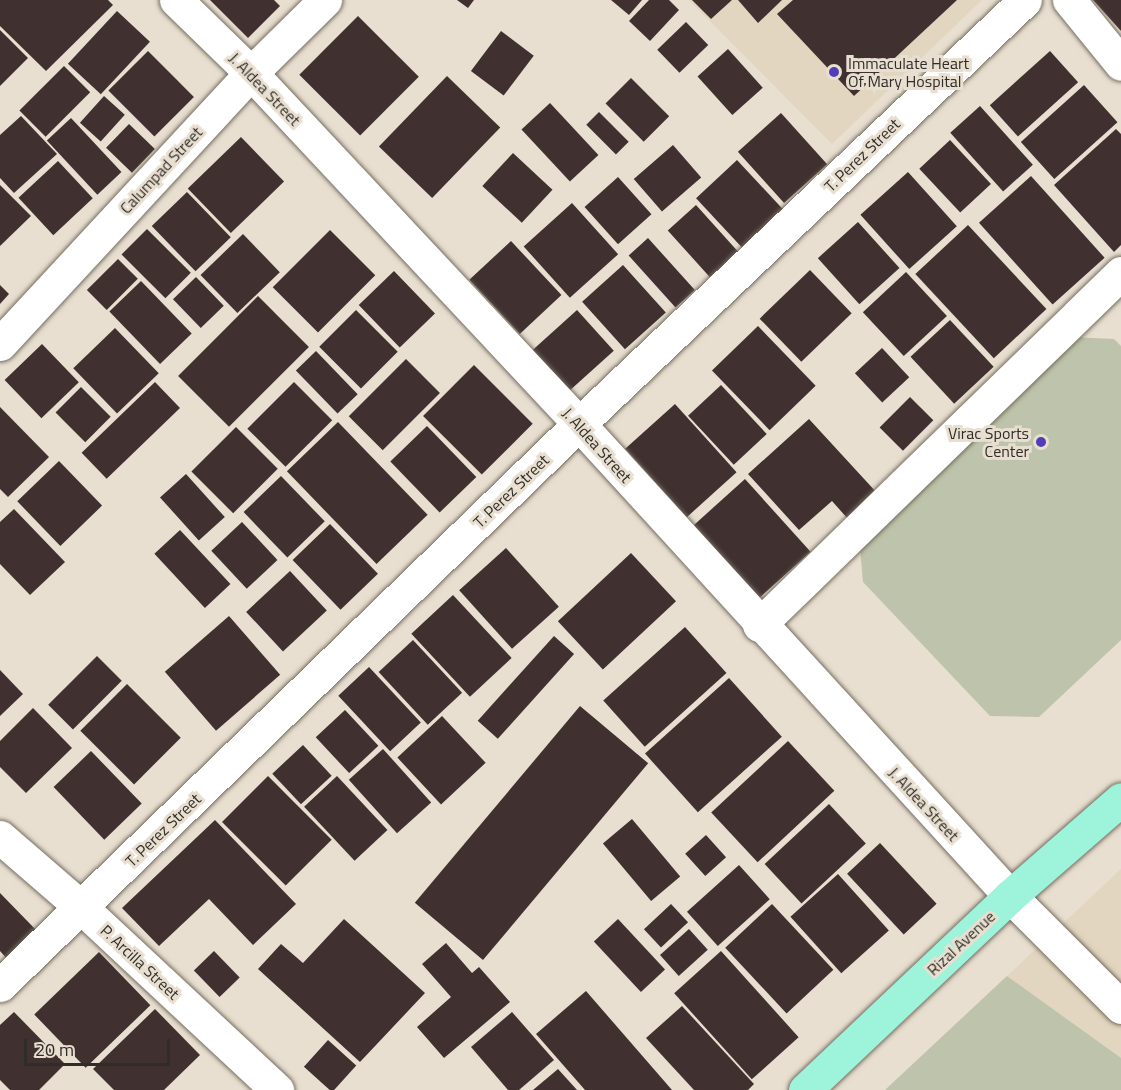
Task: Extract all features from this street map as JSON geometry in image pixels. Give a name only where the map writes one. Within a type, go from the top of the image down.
[{"type":"main road","name":"Rizal Avenue","points":[[805,1090],[1010,896],[1121,799]]},
{"type":"street","name":"J. Aldea Street","points":[[176,0],[251,73],[579,424],[759,625],[1010,896],[1121,1007]]},
{"type":"street","name":"Calumpad Street","points":[[0,344],[251,73],[325,0]]},
{"type":"street","name":"T. Perez Street","points":[[0,985],[579,424],[1025,0]]},
{"type":"street","points":[[1069,0],[1121,64]]},
{"type":"street","points":[[759,625],[1121,273]]},
{"type":"street","name":"P. Arcilla Street","points":[[0,837],[82,908],[277,1090]]},
{"type":"shaded area","name":"Immaculate Heart Of Mary Hospital","points":[[689,0],[982,0],[832,144]]},
{"type":"shaded area","points":[[1121,869],[1121,1090],[885,1090],[1007,976]]},
{"type":"green space","name":"Virac Sports Center","points":[[1073,337],[1114,339],[1121,346],[1121,640],[1039,717],[990,716],[863,582],[859,537]]},
{"type":"green space","points":[[1007,976],[1121,1058],[1121,1090],[885,1090]]},
{"type":"building","points":[[0,0],[108,0],[113,5],[46,71],[0,26]]},
{"type":"building","points":[[210,0],[274,0],[280,6],[248,38]]},
{"type":"building","points":[[457,0],[474,0],[468,8]]},
{"type":"building","points":[[611,0],[642,0],[629,15]]},
{"type":"building","points":[[649,0],[669,0],[679,10],[650,41],[629,21]]},
{"type":"building","points":[[692,0],[732,0],[711,19]]},
{"type":"building","points":[[738,0],[782,0],[758,23]]},
{"type":"building","points":[[793,0],[957,0],[854,96],[777,14]]},
{"type":"building","points":[[1093,0],[1121,0],[1121,31]]},
{"type":"building","points":[[117,11],[150,42],[101,94],[68,64]]},
{"type":"building","points":[[358,16],[419,77],[360,136],[299,75]]},
{"type":"building","points":[[686,22],[708,45],[679,73],[657,50]]},
{"type":"building","points":[[0,30],[28,58],[0,86]]},
{"type":"building","points":[[501,31],[534,56],[504,96],[471,71]]},
{"type":"building","points":[[728,49],[763,88],[732,115],[698,76]]},
{"type":"building","points":[[148,51],[194,97],[154,137],[108,91]]},
{"type":"building","points":[[1050,51],[1078,82],[1018,136],[990,105]]},
{"type":"building","points":[[64,66],[90,92],[46,137],[19,111]]},
{"type":"building","points":[[447,76],[500,127],[432,198],[379,146]]},
{"type":"building","points":[[631,78],[669,116],[644,142],[606,103]]},
{"type":"building","points":[[1084,85],[1117,122],[1054,179],[1021,142]]},
{"type":"building","points":[[104,96],[125,115],[101,141],[80,123]]},
{"type":"building","points":[[550,103],[598,155],[570,182],[521,130]]},
{"type":"building","points":[[980,106],[1033,165],[1003,191],[950,133]]},
{"type":"building","points":[[599,112],[629,142],[616,154],[586,125]]},
{"type":"building","points":[[781,113],[827,164],[784,203],[738,152]]},
{"type":"building","points":[[21,116],[57,154],[14,193],[0,178],[0,135]]},
{"type":"building","points":[[71,118],[121,172],[97,195],[47,141]]},
{"type":"building","points":[[129,124],[155,149],[132,173],[106,148]]},
{"type":"building","points":[[1116,129],[1121,134],[1121,245],[1114,252],[1054,185]]},
{"type":"building","points":[[241,137],[284,182],[231,233],[188,188]]},
{"type":"building","points":[[950,140],[991,184],[960,213],[919,169]]},
{"type":"building","points":[[673,145],[701,177],[662,212],[634,179]]},
{"type":"building","points":[[513,153],[552,190],[522,223],[482,186]]},
{"type":"building","points":[[737,160],[783,209],[742,247],[696,198]]},
{"type":"building","points":[[58,161],[93,198],[53,235],[19,198]]},
{"type":"building","points":[[908,172],[957,226],[909,269],[860,215]]},
{"type":"building","points":[[1031,176],[1105,258],[1053,305],[979,223]]},
{"type":"building","points":[[618,177],[651,214],[618,244],[585,207]]},
{"type":"building","points":[[0,185],[31,216],[0,246]]},
{"type":"building","points":[[187,192],[231,237],[196,271],[152,226]]},
{"type":"building","points":[[572,203],[618,254],[570,298],[524,246]]},
{"type":"building","points":[[696,205],[738,252],[710,277],[668,230]]},
{"type":"building","points":[[858,222],[899,268],[859,304],[818,258]]},
{"type":"building","points":[[968,225],[1046,309],[994,358],[915,274]]},
{"type":"building","points":[[147,229],[191,273],[165,298],[122,254]]},
{"type":"building","points":[[330,230],[375,275],[318,333],[273,287]]},
{"type":"building","points":[[243,234],[280,272],[237,313],[201,275]]},
{"type":"building","points":[[648,238],[695,290],[676,307],[629,255]]},
{"type":"building","points":[[511,241],[561,295],[520,334],[469,280]]},
{"type":"building","points":[[118,259],[138,279],[107,310],[87,290]]},
{"type":"building","points":[[623,265],[666,313],[625,349],[582,302]]},
{"type":"building","points":[[810,270],[852,313],[801,362],[760,319]]},
{"type":"building","points":[[394,271],[435,313],[400,347],[359,305]]},
{"type":"building","points":[[906,272],[947,316],[904,356],[863,312]]},
{"type":"building","points":[[196,277],[224,306],[201,328],[173,299]]},
{"type":"building","points":[[141,281],[192,334],[160,364],[109,312]]},
{"type":"building","points":[[0,285],[9,294],[0,304]]},
{"type":"building","points":[[258,296],[309,347],[229,427],[178,376]]},
{"type":"building","points":[[356,310],[398,352],[361,388],[319,347]]},
{"type":"building","points":[[577,310],[614,351],[563,397],[526,356]]},
{"type":"building","points":[[950,320],[994,367],[954,404],[911,357]]},
{"type":"building","points":[[758,326],[816,386],[770,430],[712,370]]},
{"type":"building","points":[[115,328],[159,373],[117,414],[73,368]]},
{"type":"building","points":[[42,344],[79,382],[41,418],[5,380]]},
{"type":"building","points":[[882,348],[909,377],[882,402],[855,373]]},
{"type":"building","points":[[316,351],[358,394],[338,414],[296,370]]},
{"type":"building","points":[[406,359],[440,393],[383,450],[349,416]]},
{"type":"building","points":[[474,365],[533,424],[482,475],[423,416]]},
{"type":"building","points":[[155,382],[180,408],[107,479],[82,453]]},
{"type":"building","points":[[294,382],[332,420],[286,467],[247,429]]},
{"type":"building","points":[[721,385],[767,434],[734,465],[688,416]]},
{"type":"building","points":[[81,387],[111,417],[85,442],[56,412]]},
{"type":"building","points":[[910,397],[933,420],[903,451],[880,427]]},
{"type":"building","points":[[675,404],[737,472],[687,517],[625,449]]},
{"type":"building","points":[[0,407],[49,457],[8,497],[0,489]]},
{"type":"building","points":[[809,419],[877,493],[848,519],[832,501],[799,530],[748,474]]},
{"type":"building","points":[[338,422],[428,515],[377,564],[287,471]]},
{"type":"building","points":[[427,426],[476,477],[440,513],[390,461]]},
{"type":"building","points":[[236,427],[278,469],[233,513],[191,472]]},
{"type":"building","points":[[59,461],[102,506],[60,546],[17,501]]},
{"type":"building","points":[[186,474],[225,517],[199,541],[160,497]]},
{"type":"building","points":[[281,476],[325,521],[287,557],[244,512]]},
{"type":"building","points":[[745,479],[811,552],[757,600],[691,527]]},
{"type":"building","points":[[14,509],[65,562],[30,595],[0,564],[0,522]]},
{"type":"building","points":[[242,522],[277,560],[247,589],[211,551]]},
{"type":"building","points":[[330,524],[378,574],[341,610],[293,560]]},
{"type":"building","points":[[180,530],[230,584],[205,608],[154,554]]},
{"type":"building","points":[[506,548],[559,607],[512,649],[459,590]]},
{"type":"building","points":[[631,553],[676,601],[603,669],[558,621]]},
{"type":"building","points":[[290,571],[327,610],[283,651],[246,612]]},
{"type":"building","points":[[453,595],[512,658],[470,697],[411,634]]},
{"type":"building","points":[[229,616],[280,675],[216,731],[165,672]]},
{"type":"building","points":[[685,627],[726,673],[645,747],[603,701]]},
{"type":"building","points":[[554,636],[574,654],[498,739],[478,721]]},
{"type":"building","points":[[413,640],[462,693],[428,725],[379,672]]},
{"type":"building","points":[[97,656],[122,681],[73,730],[48,705]]},
{"type":"building","points":[[369,667],[421,723],[390,751],[338,696]]},
{"type":"building","points":[[0,670],[23,694],[0,716]]},
{"type":"building","points":[[729,678],[782,737],[698,812],[645,754]]},
{"type":"building","points":[[127,684],[181,738],[134,784],[80,731]]},
{"type":"building","points":[[580,706],[648,763],[483,960],[415,903]]},
{"type":"building","points":[[33,708],[72,748],[26,793],[0,767],[0,741]]},
{"type":"building","points":[[345,710],[378,746],[349,773],[316,737]]},
{"type":"building","points":[[442,716],[486,763],[441,804],[397,758]]},
{"type":"building","points":[[788,741],[834,791],[758,862],[711,813]]},
{"type":"building","points":[[303,745],[332,776],[301,804],[272,774]]},
{"type":"building","points":[[383,749],[431,803],[397,833],[349,780]]},
{"type":"building","points":[[91,751],[142,804],[104,840],[54,787]]},
{"type":"building","points":[[268,776],[332,840],[286,886],[222,822]]},
{"type":"building","points":[[337,776],[387,830],[355,861],[304,807]]},
{"type":"building","points":[[829,804],[866,843],[801,904],[765,864]]},
{"type":"building","points":[[632,819],[680,876],[651,901],[603,843]]},
{"type":"building","points":[[215,820],[296,904],[253,945],[209,899],[159,946],[122,908]]},
{"type":"building","points":[[706,835],[726,857],[705,876],[685,854]]},
{"type":"building","points":[[880,843],[937,904],[904,934],[847,874]]},
{"type":"building","points":[[739,865],[770,899],[718,946],[687,912]]},
{"type":"building","points":[[838,874],[889,930],[841,973],[790,917]]},
{"type":"building","points":[[0,893],[38,932],[8,960],[0,951]]},
{"type":"building","points":[[671,904],[688,922],[661,948],[644,929]]},
{"type":"building","points":[[772,904],[833,970],[787,1013],[725,948]]},
{"type":"building","points":[[344,919],[425,993],[360,1062],[258,969],[281,944],[303,963]]},
{"type":"building","points":[[618,919],[665,969],[641,992],[594,942]]},
{"type":"building","points":[[689,929],[708,950],[679,976],[660,955]]},
{"type":"building","points":[[446,943],[472,973],[479,967],[510,1002],[444,1058],[417,1027],[451,997],[422,964]]},
{"type":"building","points":[[214,951],[240,978],[220,997],[194,970]]},
{"type":"building","points":[[721,951],[799,1037],[752,1079],[674,993]]},
{"type":"building","points":[[99,952],[150,1005],[86,1068],[34,1015]]},
{"type":"building","points":[[586,991],[672,1090],[585,1090],[536,1034]]},
{"type":"building","points":[[682,1006],[754,1084],[748,1090],[694,1090],[646,1038]]},
{"type":"building","points":[[155,1009],[200,1055],[164,1090],[114,1090],[93,1069]]},
{"type":"building","points":[[14,1012],[65,1064],[39,1090],[10,1090],[0,1080],[0,1025]]},
{"type":"building","points":[[512,1012],[554,1060],[519,1090],[508,1090],[471,1047]]},
{"type":"building","points":[[328,1040],[356,1065],[334,1090],[330,1090],[304,1067]]},
{"type":"building","points":[[558,1069],[577,1090],[533,1090]]},
{"type":"place","name":"Immaculate Heart Of Mary Hospital","points":[[834,72]]},
{"type":"place","name":"Virac Sports Center","points":[[1041,442]]}]
